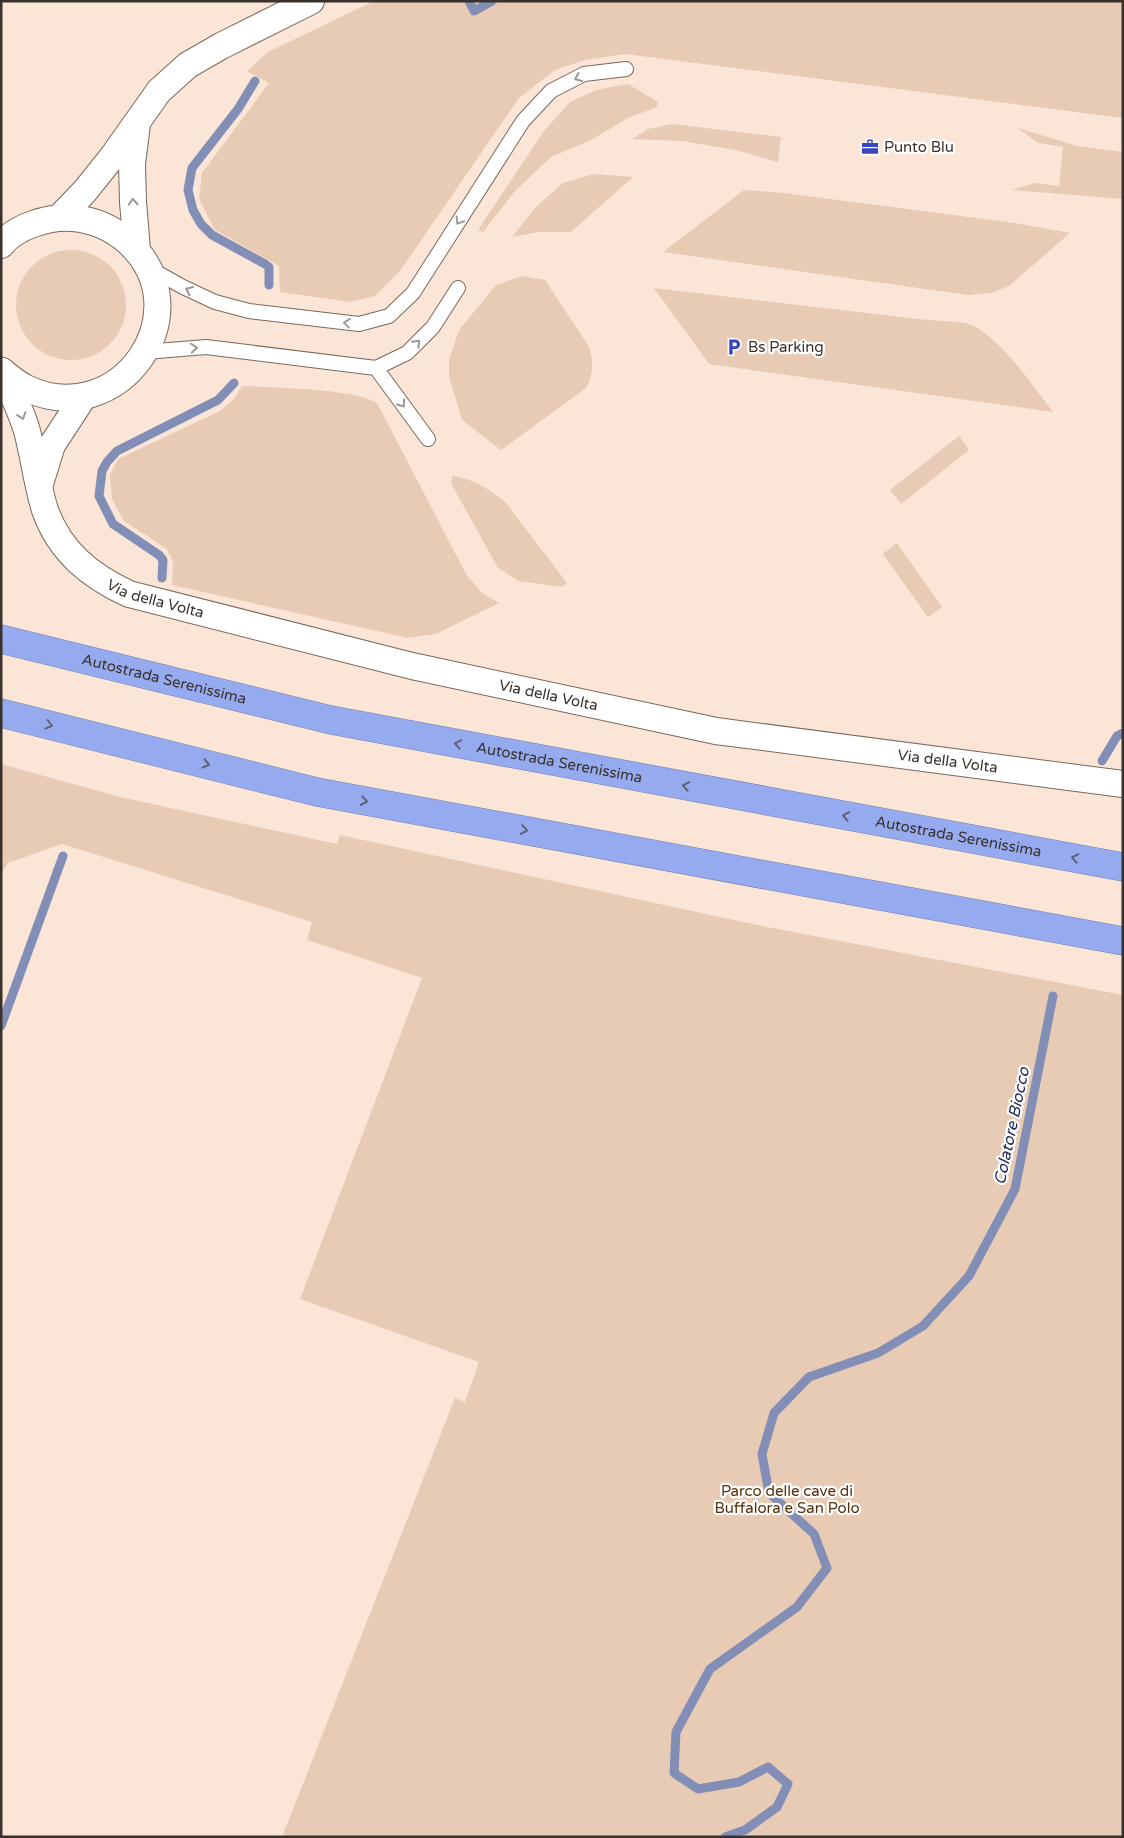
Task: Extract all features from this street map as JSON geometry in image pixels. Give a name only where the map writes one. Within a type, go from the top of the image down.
[{"type":"highway","name":"Autostrada Serenissima","points":[[1,639],[331,720],[1123,867]]},
{"type":"highway","points":[[1,713],[318,792],[1123,941]]},
{"type":"street","points":[[60,217],[85,191],[113,156],[159,91],[188,65],[221,46],[311,1]]},
{"type":"street","points":[[2,371],[26,388],[54,397],[84,396],[108,388],[129,373],[145,352],[154,332],[157,311],[156,289],[143,259],[133,202],[132,164],[137,122]]},
{"type":"street","points":[[1,245],[29,224],[60,217],[89,219],[116,231],[143,259]]},
{"type":"street","name":"Via della Volta","points":[[2,371],[27,431],[45,510],[56,534],[71,555],[88,571],[108,584],[129,594],[412,666],[716,730],[1123,784]]},
{"type":"street","points":[[40,484],[52,445],[84,396]]},
{"type":"lane","points":[[143,259],[182,287],[215,302],[248,311],[359,324],[389,316],[413,293],[523,121],[551,91],[584,74],[626,69]]},
{"type":"lane","points":[[145,352],[206,347],[376,368],[407,353],[433,326],[458,288]]},
{"type":"lane","points":[[376,368],[428,439]]},
{"type":"green space","points":[[374,1],[1123,1],[1123,118],[625,54],[585,60],[555,70],[519,98],[400,271],[375,296],[350,302],[280,292],[279,266],[215,230],[199,199],[202,173],[269,83],[247,71],[268,52]]},
{"type":"green space","points":[[628,84],[658,102],[657,107],[628,118],[591,140],[551,157],[514,192],[483,232],[478,230],[544,131],[570,102],[596,90]]},
{"type":"green space","points":[[672,124],[781,137],[778,162],[735,150],[682,141],[632,139],[648,129]]},
{"type":"green space","points":[[1018,128],[1077,146],[1123,152],[1123,199],[1012,190],[1035,183],[1059,186],[1063,147],[1038,143]]},
{"type":"green space","points":[[594,174],[633,177],[571,232],[539,232],[512,237],[536,207],[563,183]]},
{"type":"green space","points":[[744,190],[784,193],[1015,223],[1070,233],[1009,286],[991,293],[968,295],[663,252]]},
{"type":"green space","points":[[71,250],[92,254],[110,266],[122,284],[126,305],[122,326],[110,344],[92,356],[71,360],[50,356],[32,344],[20,326],[16,305],[20,284],[32,266],[50,254]]},
{"type":"green space","points":[[522,276],[545,280],[589,347],[592,357],[592,368],[586,388],[501,450],[462,420],[449,377],[449,360],[459,330],[496,285]]},
{"type":"green space","points":[[654,288],[965,323],[989,336],[1014,361],[1053,412],[709,364]]},
{"type":"green space","points":[[242,386],[328,391],[359,396],[377,403],[466,574],[481,592],[499,603],[436,634],[408,638],[172,585],[173,563],[167,549],[124,521],[112,499],[110,475],[118,459],[220,411],[233,400]]},
{"type":"green space","points":[[959,436],[969,450],[901,504],[890,490]]},
{"type":"green space","points":[[452,476],[481,485],[506,503],[567,583],[563,587],[519,581],[498,568],[451,483]]},
{"type":"green space","points":[[897,543],[942,607],[928,617],[883,554]]},
{"type":"green space","name":"Parco delle cave di Buffalora e San Polo","points":[[1,764],[120,797],[337,844],[340,835],[757,925],[1123,995],[1123,1837],[282,1837],[455,1398],[465,1402],[479,1362],[300,1299],[422,978],[307,940],[312,922],[62,844],[8,863],[1,874]]},
{"type":"waterway","points":[[469,1],[474,11],[492,1]]},
{"type":"waterway","points":[[255,81],[238,109],[192,168],[188,190],[193,210],[201,224],[212,235],[269,267],[269,285]]},
{"type":"waterway","points":[[162,578],[163,560],[159,555],[113,524],[99,496],[102,471],[117,451],[218,400],[234,383]]},
{"type":"waterway","name":"Colatore Biocco","points":[[1102,761],[1117,736],[1123,733]]},
{"type":"waterway","points":[[1,1026],[63,856]]},
{"type":"waterway","name":"Colatore Biocco","points":[[725,1837],[745,1830],[777,1807],[788,1784],[768,1767],[739,1782],[698,1789],[674,1773],[676,1732],[710,1669],[797,1607],[827,1568],[814,1534],[769,1493],[762,1454],[774,1413],[809,1377],[878,1353],[923,1326],[969,1276],[1015,1189],[1053,996]]},
{"type":"place","name":"Punto Blu","points":[[870,147]]},
{"type":"place","name":"Bs Parking","points":[[734,347]]}]
